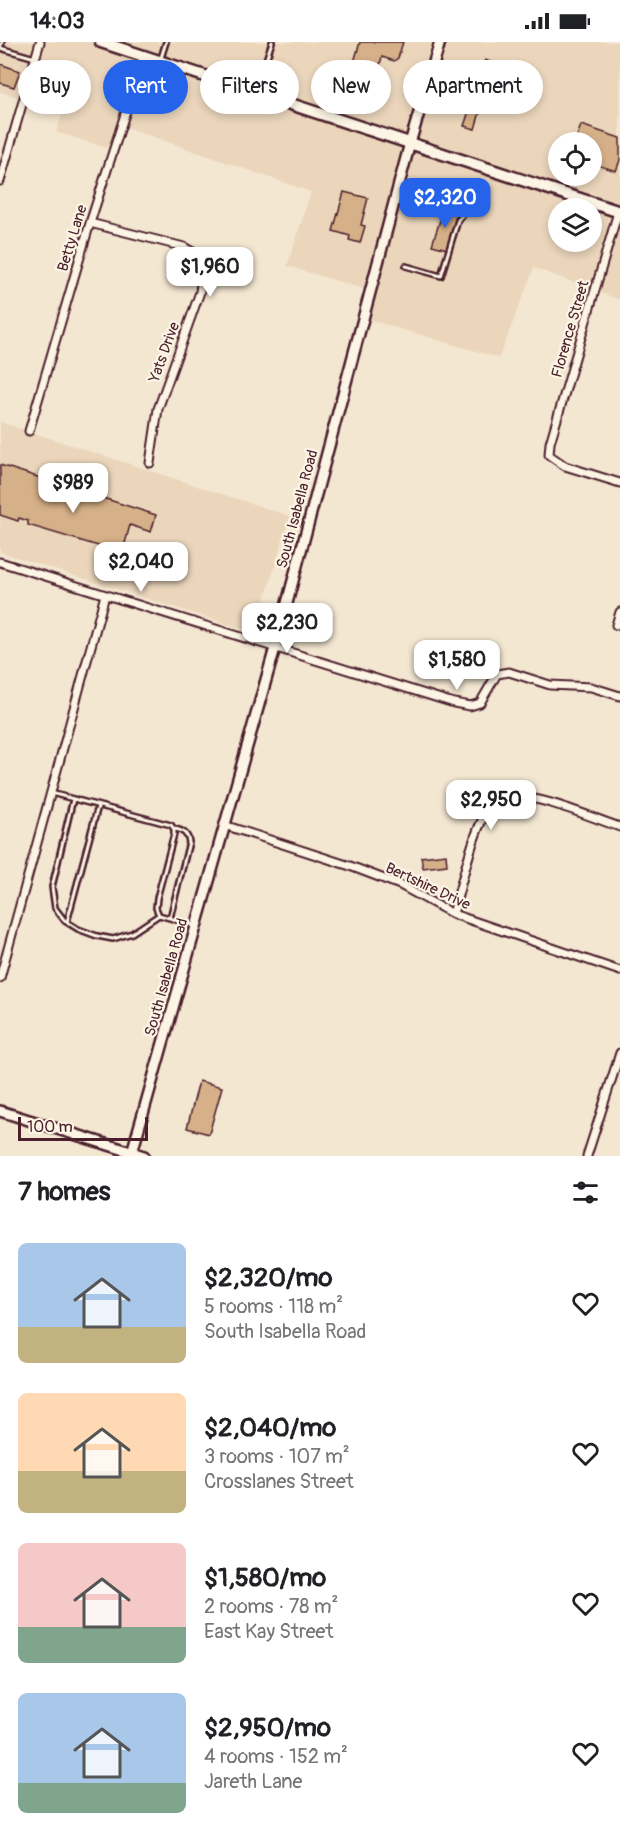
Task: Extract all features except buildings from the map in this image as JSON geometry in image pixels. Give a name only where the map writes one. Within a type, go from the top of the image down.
[{"type":"main road","points":[[101,42],[157,60]]},
{"type":"main road","name":"South Isabella Road","points":[[132,1154],[275,648],[410,143],[440,42]]},
{"type":"main road","points":[[299,106],[619,212]]},
{"type":"main road","points":[[0,1112],[144,1156]]},
{"type":"street","points":[[0,181],[40,42]]},
{"type":"street","name":"Betty Lane","points":[[29,431],[90,223],[144,55]]},
{"type":"street","name":"Florence Street","points":[[619,212],[550,443],[549,455],[565,466],[620,483]]},
{"type":"street","name":"Yats Drive","points":[[90,223],[184,247],[196,254],[203,267],[200,292],[158,409],[150,463]]},
{"type":"street","points":[[0,562],[454,703],[470,706],[480,703],[497,674],[508,672],[550,685],[591,687],[620,696]]},
{"type":"street","points":[[0,978],[105,595]]},
{"type":"street","points":[[616,625],[620,612]]},
{"type":"street","points":[[453,914],[480,826],[488,810],[499,801],[521,797],[620,827]]},
{"type":"street","name":"Bertshire Drive","points":[[224,825],[276,840],[400,885],[453,914],[620,971]]},
{"type":"street","points":[[587,1156],[620,1053]]},
{"type":"lane","points":[[2,42],[0,48],[35,58]]},
{"type":"lane","points":[[160,60],[166,42]]},
{"type":"lane","points":[[266,60],[272,42]]},
{"type":"lane","points":[[406,266],[441,276],[458,220],[466,211]]},
{"type":"lane","points":[[51,793],[171,825],[189,837],[170,918]]},
{"type":"lane","points":[[73,799],[52,887],[55,908],[67,922],[78,929],[113,939],[132,933],[159,915],[196,926]]},
{"type":"lane","points":[[67,922],[98,806]]},
{"type":"lane","points":[[159,915],[156,908],[157,898],[174,829]]},
{"type":"shaded area","points":[[0,42],[620,42],[620,300],[534,268],[499,358],[363,318],[370,291],[287,266],[311,192],[122,126],[113,150],[56,132],[63,114],[91,114],[91,60],[18,60],[18,97],[0,92]]},
{"type":"shaded area","points":[[0,422],[290,516],[255,633],[0,552]]}]
